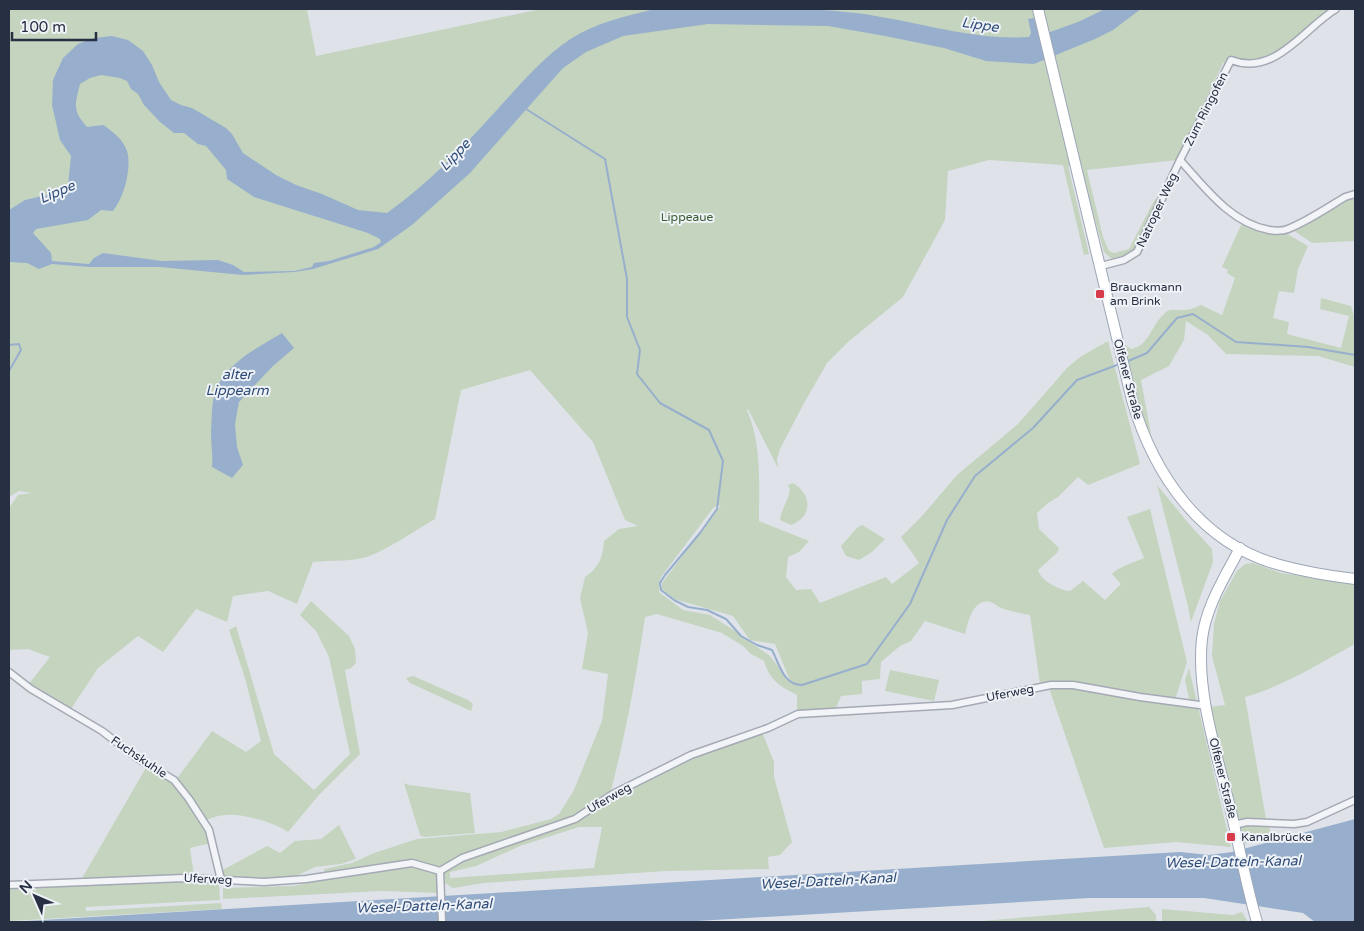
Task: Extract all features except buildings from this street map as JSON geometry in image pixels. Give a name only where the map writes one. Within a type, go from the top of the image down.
[{"type":"main road","name":"Olfener Straße","points":[[1038,9],[1136,413],[1158,466],[1178,495],[1209,528],[1240,548],[1212,602],[1202,639],[1202,670],[1208,718],[1256,919]]},
{"type":"main road","points":[[1240,548],[1279,565],[1325,575],[1355,579]]},
{"type":"street","name":"Zum Ringofen","points":[[1180,160],[1231,60],[1247,64],[1272,58],[1298,41],[1322,18],[1336,9]]},
{"type":"street","name":"Natroper Weg","points":[[1101,266],[1124,260],[1138,252],[1180,160],[1220,204],[1241,219],[1260,228],[1287,230],[1355,194]]},
{"type":"street","name":"Fuchskuhle","points":[[9,672],[31,689],[102,731],[137,758],[174,780],[209,830],[220,880]]},
{"type":"street","name":"Uferweg","points":[[9,885],[184,878],[264,882],[306,879],[412,863],[440,871],[462,858],[575,819],[613,794],[676,762],[702,750],[768,728],[798,714],[952,705],[1058,685],[1073,685],[1149,699],[1207,706]]},
{"type":"street","points":[[1234,825],[1247,822],[1294,824],[1307,822],[1355,800]]},
{"type":"street","points":[[440,871],[442,922]]},
{"type":"green space","name":"Lippeaue","points":[[9,9],[307,9],[316,56],[541,9],[1330,9],[1301,37],[1280,52],[1256,60],[1244,61],[1240,59],[1223,63],[1177,160],[1087,170],[1103,237],[1109,251],[1114,253],[1129,249],[1155,199],[1160,200],[1136,249],[1125,257],[1113,260],[1104,252],[1081,170],[1068,166],[1089,254],[1084,255],[1063,165],[989,160],[948,171],[945,220],[903,297],[848,342],[827,363],[780,449],[777,459],[778,468],[747,410],[752,423],[757,450],[759,521],[809,541],[799,552],[788,557],[786,577],[796,590],[811,589],[820,603],[886,577],[892,584],[919,563],[901,537],[922,516],[957,475],[1018,424],[1067,368],[1080,357],[1108,341],[1140,464],[1088,485],[1078,477],[1058,497],[1037,513],[1039,529],[1059,548],[1057,553],[1038,570],[1043,578],[1056,587],[1070,591],[1083,581],[1105,600],[1121,584],[1112,574],[1144,558],[1127,517],[1150,509],[1187,662],[1175,700],[1072,682],[1040,684],[1030,615],[1006,610],[993,603],[986,602],[981,603],[973,611],[965,634],[925,621],[911,641],[900,646],[881,662],[880,679],[862,681],[862,694],[841,696],[835,710],[797,710],[797,695],[776,682],[766,668],[764,661],[722,633],[657,614],[645,617],[630,708],[609,798],[670,766],[762,732],[774,762],[774,777],[792,842],[780,855],[768,857],[769,869],[667,871],[483,883],[453,888],[443,882],[443,872],[450,867],[439,868],[439,893],[381,891],[223,899],[223,888],[294,886],[325,879],[324,869],[352,863],[374,853],[417,839],[501,832],[551,819],[559,814],[574,790],[602,721],[608,674],[582,669],[588,633],[580,598],[585,577],[594,570],[599,562],[603,552],[604,541],[619,529],[638,526],[625,520],[593,442],[530,370],[461,390],[435,519],[392,545],[367,557],[313,562],[297,604],[268,591],[233,596],[227,622],[196,609],[163,652],[138,636],[98,668],[71,709],[28,685],[50,657],[28,649],[9,650],[9,508],[18,495],[32,493],[19,491],[9,497]],"holes":[[[721,505],[662,583],[662,589],[674,599],[733,616],[750,640],[775,644],[791,683],[770,656],[732,629],[710,615],[683,610],[659,592],[661,577],[714,507]],[[579,827],[602,827],[594,868],[450,878],[450,872],[476,866],[520,846]]]},
{"type":"green space","points":[[1355,197],[1355,241],[1312,243],[1293,230],[1347,200]]},
{"type":"green space","points":[[1242,223],[1265,231],[1288,233],[1308,246],[1298,269],[1294,293],[1279,291],[1273,318],[1289,322],[1287,334],[1341,348],[1349,316],[1320,309],[1321,298],[1351,306],[1355,319],[1355,367],[1318,356],[1226,354],[1208,335],[1186,321],[1184,340],[1169,366],[1141,380],[1151,434],[1141,415],[1124,344],[1131,349],[1142,344],[1159,319],[1171,310],[1187,310],[1201,305],[1222,315],[1235,278],[1227,273],[1228,270],[1222,267]]},
{"type":"green space","points":[[793,483],[804,493],[807,505],[803,517],[791,525],[780,520],[790,489],[788,485]]},
{"type":"green space","points":[[1157,485],[1212,549],[1213,562],[1191,622],[1188,606]]},
{"type":"green space","points":[[862,525],[885,539],[872,552],[859,560],[846,556],[841,546]]},
{"type":"green space","points":[[1253,563],[1281,573],[1355,584],[1355,644],[1274,687],[1245,697],[1266,819],[1272,836],[1243,844],[1209,707],[1225,705],[1212,656],[1214,624],[1220,601],[1237,571],[1245,564]]},
{"type":"green space","points":[[311,601],[349,636],[355,649],[356,663],[351,668],[345,670],[360,754],[318,796],[288,832],[267,822],[249,817],[223,815],[206,820],[176,780],[212,731],[246,752],[261,741],[245,678],[229,630],[236,626],[274,754],[314,790],[350,754],[329,657],[316,631],[300,615]]},
{"type":"green space","points":[[1189,668],[1231,847],[1176,842],[1104,848],[1049,688],[1072,688],[1191,708],[1185,680]]},
{"type":"green space","points":[[890,670],[939,680],[934,701],[885,691]]},
{"type":"green space","points":[[413,676],[468,700],[473,704],[471,711],[410,683],[406,678]]},
{"type":"green space","points":[[147,766],[173,782],[201,819],[211,843],[190,848],[194,876],[81,880]]},
{"type":"green space","points":[[404,783],[470,793],[475,833],[424,837],[420,835]]},
{"type":"green space","points":[[339,825],[356,859],[341,864],[315,867],[294,877],[264,881],[222,878],[221,871],[267,846],[280,853],[295,841],[321,839]]},
{"type":"green space","points":[[186,880],[219,883],[220,900],[86,907],[86,911],[221,903],[222,909],[9,921],[9,887]]},
{"type":"green space","points":[[1149,907],[1156,915],[1156,922],[969,922]]},
{"type":"green space","points":[[1162,909],[1233,915],[1242,912],[1248,922],[1162,922]]},
{"type":"water","name":"Lippe","points":[[655,9],[806,9],[877,16],[986,36],[1029,37],[1031,33],[1028,19],[1034,18],[1039,36],[1078,22],[1105,9],[1141,9],[1113,30],[1034,64],[986,61],[944,48],[828,26],[708,24],[623,36],[586,52],[563,68],[470,173],[412,225],[378,249],[313,269],[294,272],[243,275],[160,267],[90,267],[52,264],[39,269],[27,263],[9,262],[9,210],[25,200],[47,195],[68,185],[71,156],[60,140],[52,105],[53,80],[63,58],[78,44],[94,38],[112,36],[128,40],[143,51],[171,100],[192,108],[226,128],[232,134],[243,153],[276,175],[296,185],[358,210],[387,213],[417,190],[444,165],[530,74],[569,40],[589,29],[610,21]],"holes":[[[101,75],[127,81],[131,89],[138,94],[144,105],[160,122],[174,133],[184,133],[198,144],[206,146],[226,170],[227,179],[254,197],[368,233],[380,239],[381,242],[374,247],[329,261],[314,263],[312,267],[294,271],[244,272],[233,265],[218,260],[162,261],[103,253],[94,258],[89,264],[52,261],[51,253],[33,233],[36,229],[88,220],[101,210],[113,211],[124,191],[128,174],[128,158],[123,143],[103,125],[87,127],[79,116],[76,107],[80,84],[90,78]]]},
{"type":"water","name":"alter Lippearm","points":[[282,333],[294,348],[273,366],[239,402],[235,424],[237,447],[243,465],[232,478],[212,467],[211,432],[215,392],[223,378],[237,362]]},
{"type":"water","name":"Wesel-Datteln-Kanal","points":[[1355,819],[1355,922],[1315,922],[1303,913],[1204,898],[1089,898],[681,922],[9,922],[1180,852],[1209,855],[1232,852]]},
{"type":"waterway","points":[[526,109],[605,159],[627,279],[627,317],[640,350],[637,374],[660,403],[709,430],[723,461],[717,509],[665,575],[660,583],[661,590],[674,600],[688,607],[707,610],[726,619],[741,636],[757,645],[772,650],[782,672],[790,681],[796,684],[802,685],[867,664],[910,604],[947,520],[975,476],[1033,428],[1077,380],[1117,365]]},
{"type":"waterway","points":[[1128,361],[1147,353],[1177,318],[1193,314],[1236,342],[1308,347],[1355,355]]},
{"type":"waterway","points":[[9,345],[19,344],[21,350],[9,371]]},
{"type":"place","name":"Brauckmann am Brink","points":[[1100,294]]},
{"type":"place","name":"Kanalbrücke","points":[[1231,837]]}]
